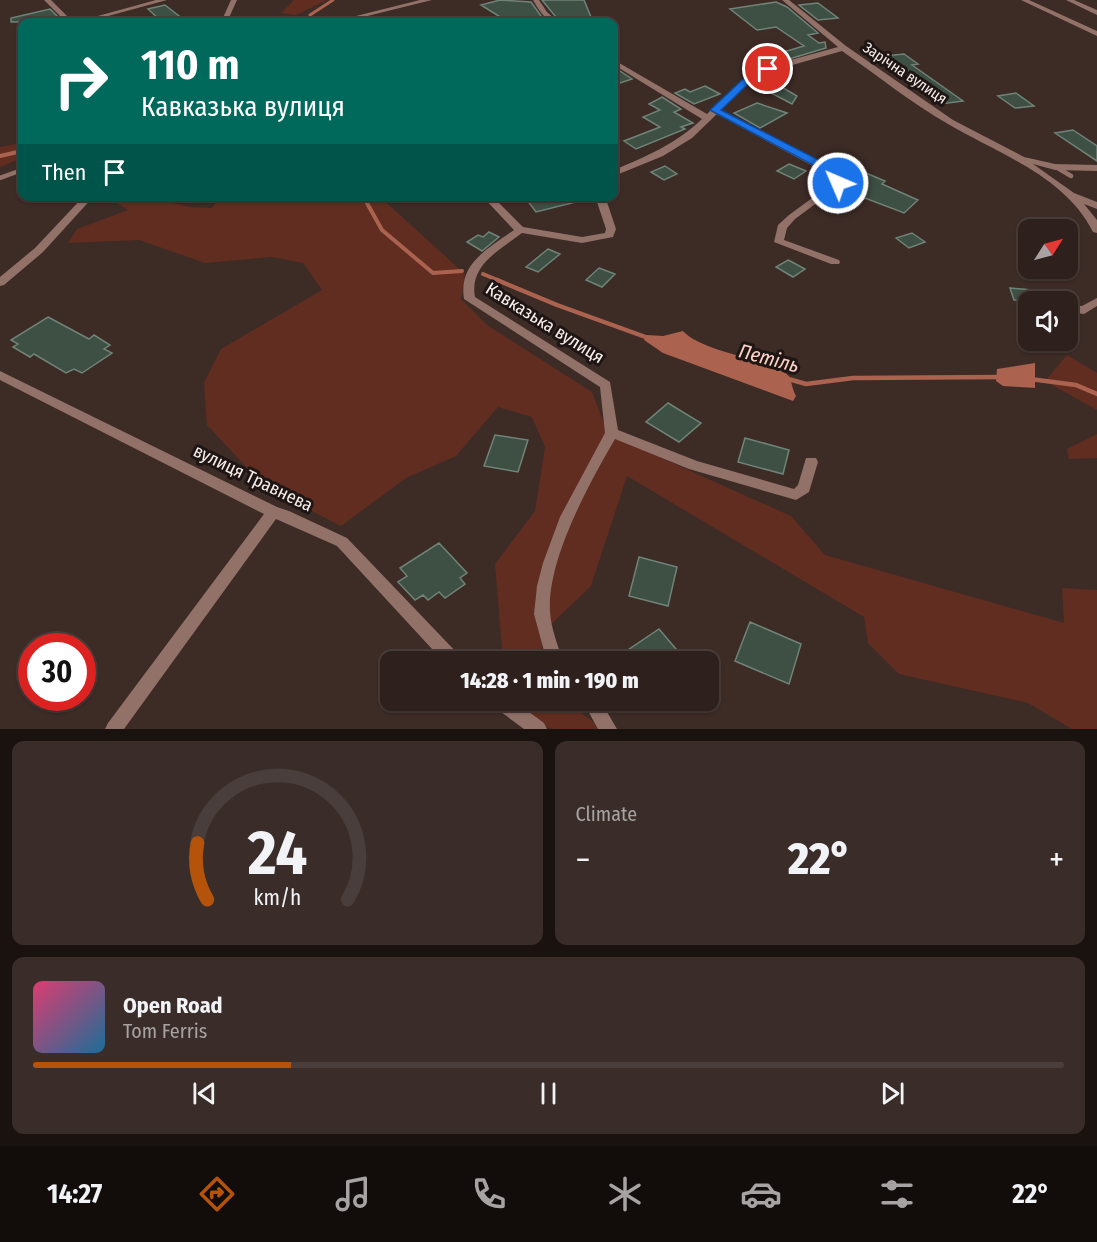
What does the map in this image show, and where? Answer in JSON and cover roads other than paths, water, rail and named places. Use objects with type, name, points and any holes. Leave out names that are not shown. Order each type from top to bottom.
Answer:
[{"type":"street","points":[[47,0],[66,18]]},
{"type":"street","points":[[95,18],[164,0]]},
{"type":"street","points":[[227,18],[234,0]]},
{"type":"street","points":[[353,18],[429,0]]},
{"type":"street","points":[[536,0],[550,18]]},
{"type":"street","name":"Зарічна вулиця","points":[[785,0],[843,48],[950,122],[1018,157],[1071,195],[1097,206]]},
{"type":"street","points":[[1024,0],[1097,34]]},
{"type":"street","points":[[1069,0],[1097,13]]},
{"type":"street","points":[[618,171],[660,154],[689,136],[745,82],[768,69],[843,48]]},
{"type":"street","points":[[618,64],[707,118]]},
{"type":"street","points":[[715,110],[840,177],[838,183],[782,227],[778,242],[835,262]]},
{"type":"street","name":"Зарічна вулиця","points":[[1018,157],[1055,167],[1097,168]]},
{"type":"street","points":[[1071,195],[1095,224],[1097,230]]},
{"type":"street","points":[[0,283],[39,250],[85,201]]},
{"type":"street","points":[[491,201],[520,230],[582,240],[609,235],[611,229],[602,201]]},
{"type":"street","name":"Кавказька вулиця","points":[[520,230],[472,268],[468,282],[470,299],[606,385],[612,433]]},
{"type":"street","points":[[1078,310],[1084,310],[1097,301]]},
{"type":"street","name":"вулиця Травнева","points":[[0,375],[273,512],[342,542],[445,651]]},
{"type":"street","points":[[552,651],[541,609],[552,558],[592,467],[612,433],[694,465],[796,495],[804,488],[811,462]]},
{"type":"street","points":[[114,729],[273,512]]},
{"type":"street","points":[[514,711],[538,729]]},
{"type":"street","points":[[597,711],[608,729]]},
{"type":"lane","points":[[1055,167],[1071,176]]},
{"type":"lane","points":[[0,178],[18,171]]},
{"type":"waterway","points":[[310,15],[333,0]]},
{"type":"waterway","name":"Петіль","points":[[0,156],[18,152]]},
{"type":"waterway","name":"Петіль","points":[[366,201],[382,230],[433,273],[462,271]]},
{"type":"waterway","name":"Петіль","points":[[483,274],[500,281]]},
{"type":"waterway","name":"Петіль","points":[[497,280],[557,305],[651,339]]},
{"type":"waterway","name":"Петіль","points":[[785,378],[806,384],[853,378],[1001,377]]},
{"type":"waterway","name":"Петіль","points":[[1030,379],[1076,385],[1097,394]]}]
